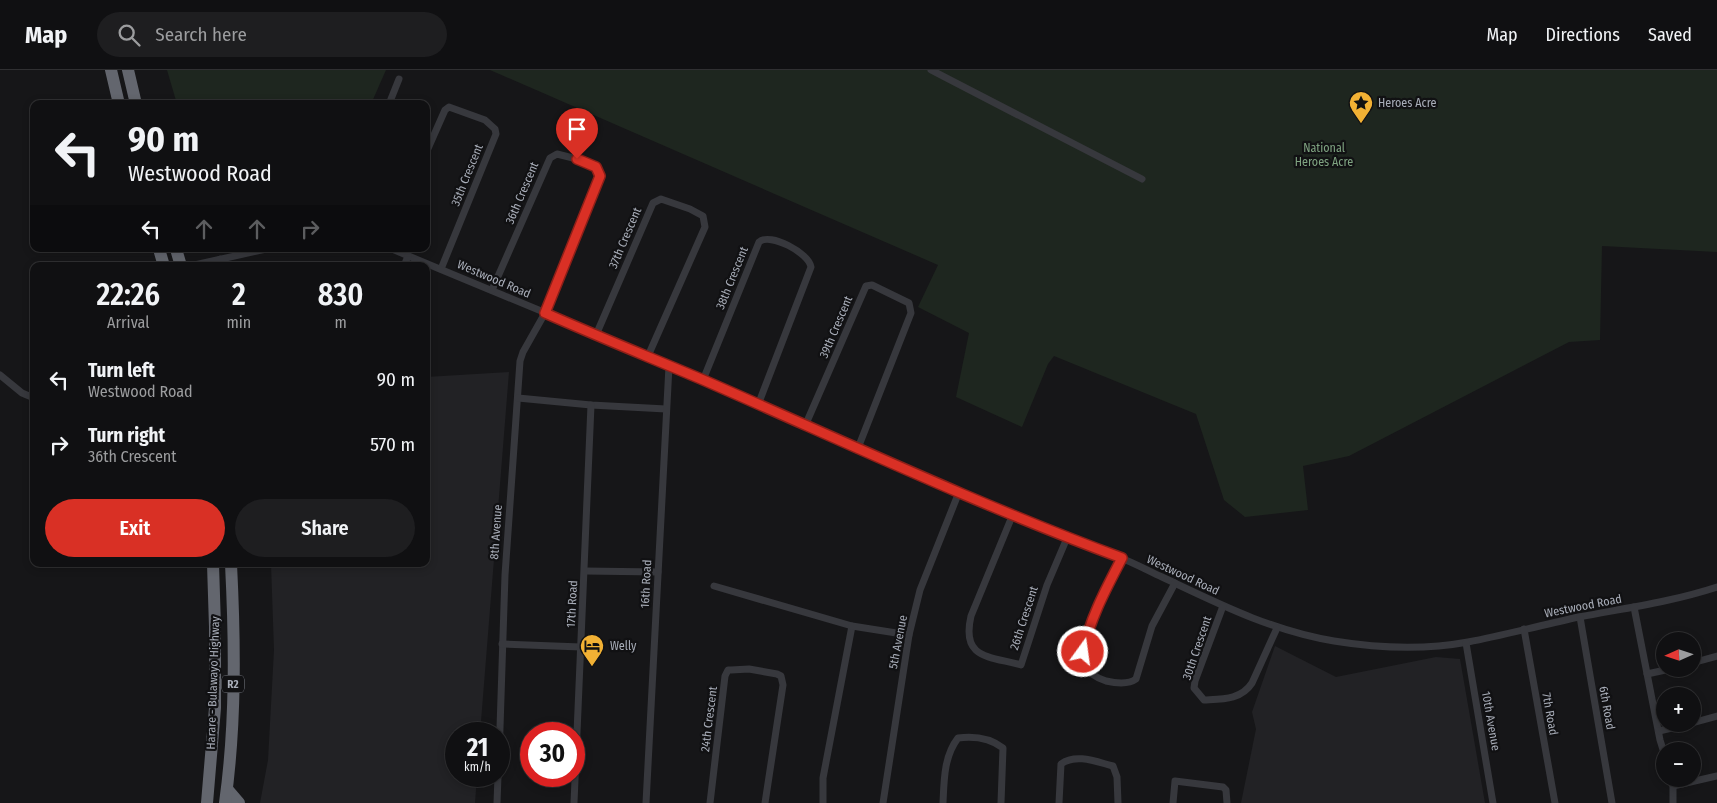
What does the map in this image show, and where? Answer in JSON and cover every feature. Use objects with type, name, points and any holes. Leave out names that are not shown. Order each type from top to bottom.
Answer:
[{"type":"highway","points":[[111,70],[118,100]]},
{"type":"highway","points":[[128,70],[135,100]]},
{"type":"highway","name":"Harare - Bulawayo Highway","points":[[207,803],[215,698],[214,567]]},
{"type":"highway","name":"Harare - Bulawayo Highway","points":[[226,803],[233,703],[231,567]]},
{"type":"highway","points":[[228,789],[240,803]]},
{"type":"street","points":[[931,70],[1142,179]]},
{"type":"street","points":[[391,100],[399,79]]},
{"type":"street","name":"35th Crescent","points":[[430,143],[447,107],[485,120],[495,129],[496,134],[441,269]]},
{"type":"street","name":"36th Crescent","points":[[492,290],[550,158],[557,154],[590,164],[596,167],[600,178],[545,313]]},
{"type":"street","name":"37th Crescent","points":[[596,335],[653,203],[661,199],[690,209],[703,216],[704,227],[648,356]]},
{"type":"street","name":"38th Crescent","points":[[703,380],[759,242],[762,239],[768,238],[784,243],[805,256],[810,261],[811,267],[758,405]]},
{"type":"street","points":[[221,262],[256,252]]},
{"type":"street","name":"Westwood Road","points":[[399,252],[423,262]]},
{"type":"street","points":[[406,262],[408,256]]},
{"type":"street","name":"Westwood Road","points":[[430,265],[648,356],[805,426],[1067,538],[1122,558],[1223,606],[1277,628],[1334,641],[1375,646],[1423,647],[1466,642],[1580,617],[1666,602],[1717,587]]},
{"type":"street","name":"39th Crescent","points":[[805,426],[866,286],[872,285],[909,303],[911,313],[858,448]]},
{"type":"street","name":"8th Avenue","points":[[500,722],[505,575],[521,356],[545,313]]},
{"type":"street","name":"16th Road","points":[[646,803],[669,366]]},
{"type":"street","points":[[0,375],[30,396]]},
{"type":"street","points":[[518,398],[591,405],[666,409]]},
{"type":"street","name":"17th Road","points":[[574,803],[591,405]]},
{"type":"street","name":"5th Avenue","points":[[883,803],[910,635],[920,590],[959,492]]},
{"type":"street","name":"26th Crescent","points":[[1013,514],[971,616],[968,629],[969,638],[972,646],[978,653],[1021,665],[1046,585],[1067,538]]},
{"type":"street","points":[[1122,558],[1087,632],[1083,652],[1084,665],[1091,674],[1107,681],[1119,683],[1132,682],[1136,679],[1152,626],[1176,583]]},
{"type":"street","points":[[585,571],[658,572]]},
{"type":"street","points":[[714,586],[852,626],[910,635]]},
{"type":"street","name":"30th Crescent","points":[[1223,606],[1195,681],[1194,688],[1204,700],[1232,698],[1247,691],[1252,684],[1277,628]]},
{"type":"street","points":[[1634,608],[1656,713]]},
{"type":"street","name":"6th Road","points":[[1580,617],[1612,803]]},
{"type":"street","points":[[823,803],[823,778],[852,626]]},
{"type":"street","name":"7th Road","points":[[1524,629],[1555,803]]},
{"type":"street","name":"10th Avenue","points":[[1466,642],[1493,803]]},
{"type":"street","points":[[502,644],[581,647]]},
{"type":"street","points":[[1701,660],[1717,656]]},
{"type":"street","name":"24th Crescent","points":[[710,803],[725,676],[728,670],[749,669],[777,674],[781,676],[783,685],[765,803]]},
{"type":"street","points":[[1647,674],[1656,672]]},
{"type":"street","points":[[1701,720],[1717,716]]},
{"type":"street","points":[[943,803],[944,776],[950,750],[958,738],[968,737],[988,740],[1003,748],[1001,803]]},
{"type":"street","points":[[1059,803],[1061,764],[1076,758],[1113,766],[1117,777],[1118,803]]},
{"type":"street","points":[[1701,778],[1717,776]]},
{"type":"street","points":[[1173,803],[1175,781],[1223,787],[1226,790],[1227,803]]},
{"type":"street","points":[[497,803],[498,787]]},
{"type":"street","points":[[1672,787],[1673,803]]},
{"type":"shaded area","points":[[509,372],[481,722],[445,722],[445,787],[476,787],[475,803],[260,803],[268,760],[274,650],[271,567],[430,567],[430,377]]},
{"type":"shaded area","points":[[1275,646],[1336,677],[1436,657],[1460,659],[1485,803],[1241,803],[1256,729],[1252,712]]},
{"type":"green space","points":[[167,70],[386,70],[373,100],[176,100]]},
{"type":"green space","name":"National Heroes Acre","points":[[490,70],[1717,70],[1717,252],[1602,246],[1600,340],[1569,342],[1349,456],[1303,466],[1308,510],[1245,517],[1224,500],[1196,414],[1054,356],[1048,364],[1022,427],[956,397],[969,333],[918,307],[938,265]]},
{"type":"place","name":"Heroes Acre","points":[[1361,124]]},
{"type":"place","name":"Welly","points":[[592,667]]},
{"type":"route","points":[[577,159],[596,167],[600,178],[545,313],[1067,538],[1122,558],[1095,612],[1087,632],[1083,652]]}]
